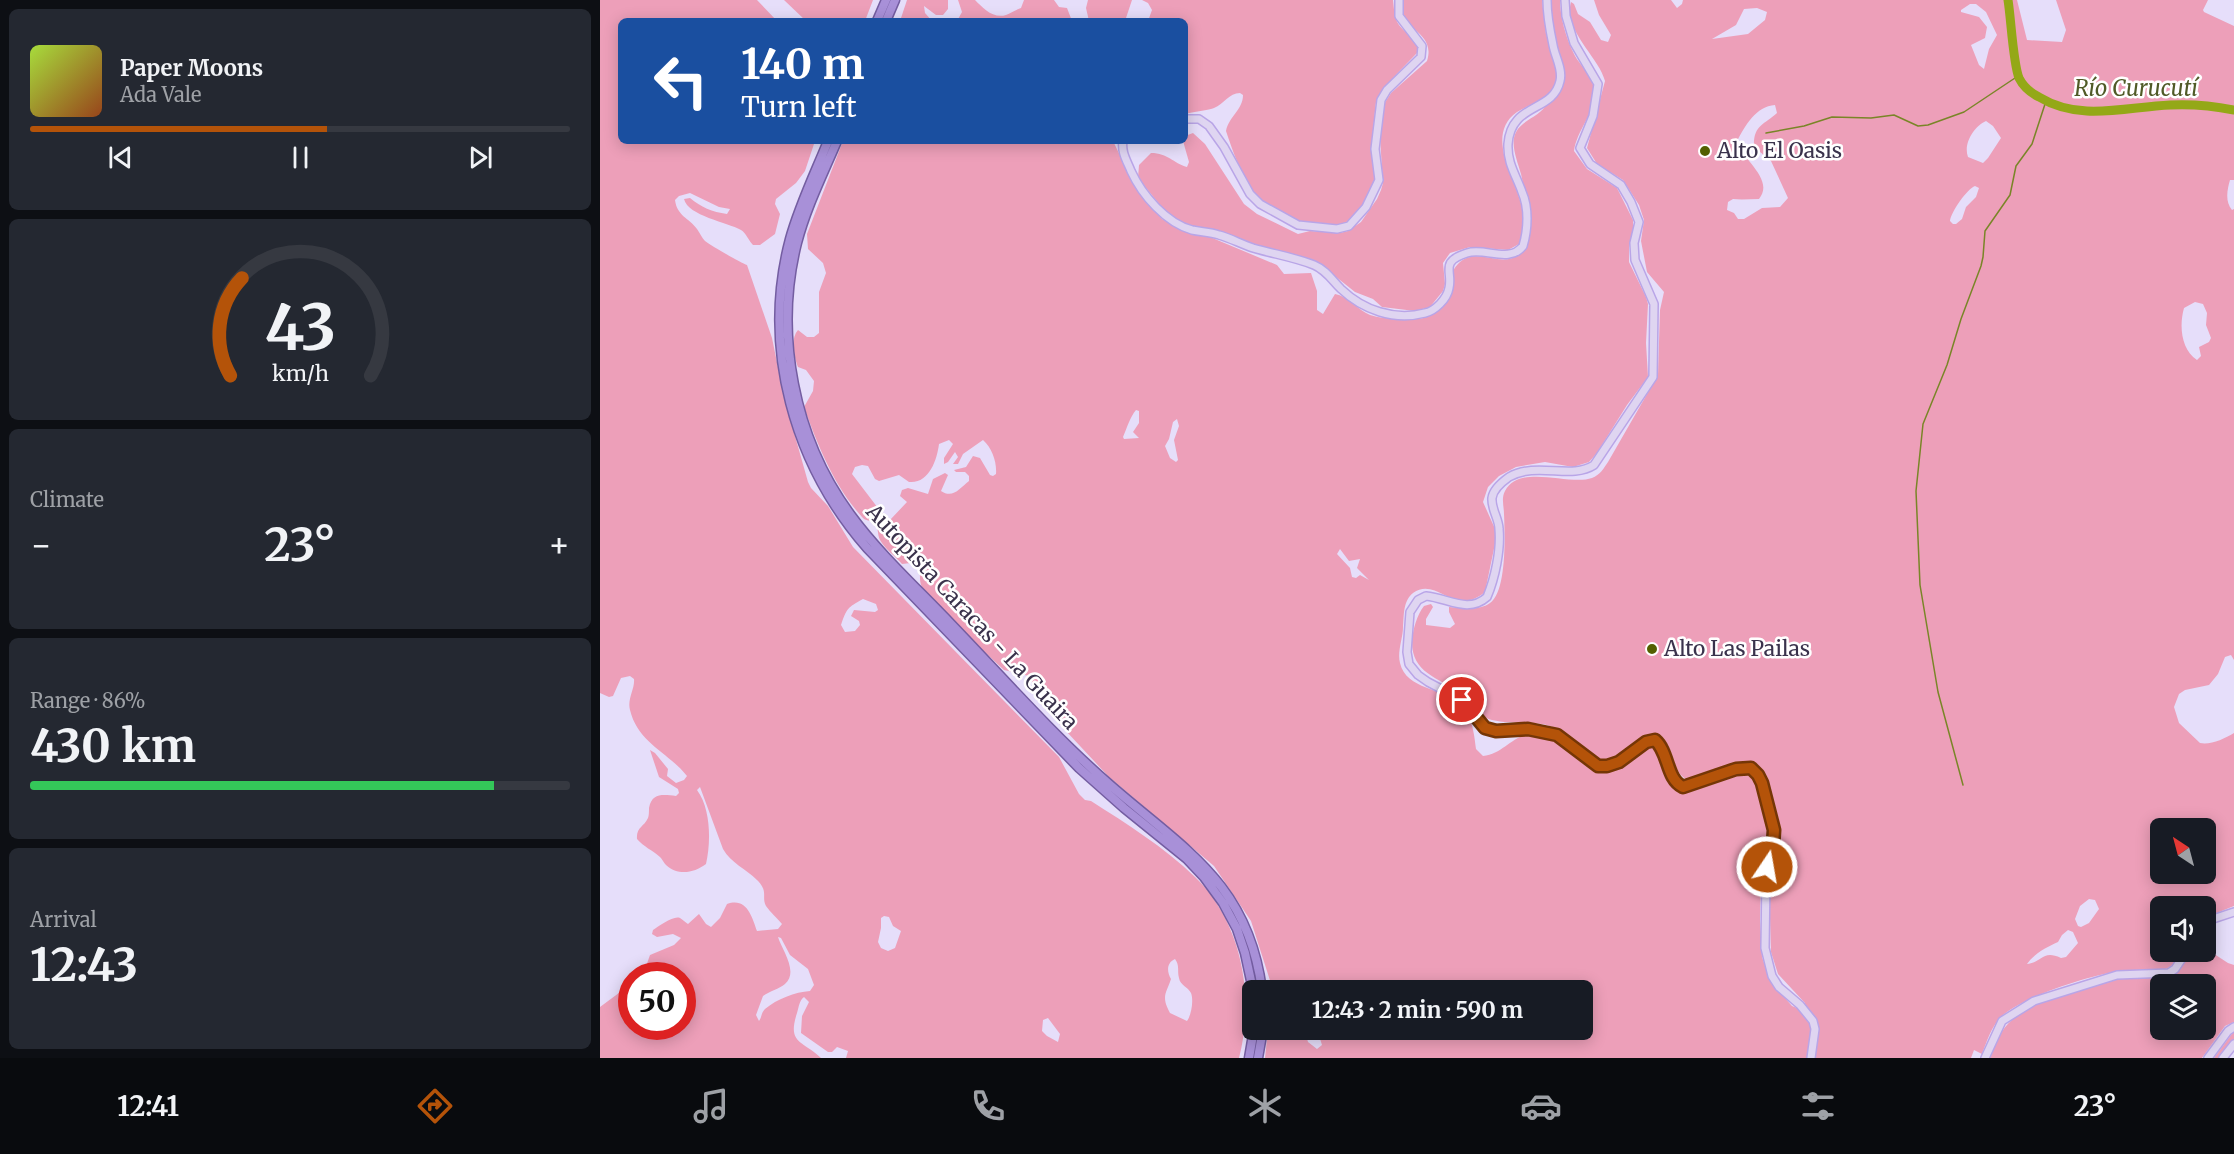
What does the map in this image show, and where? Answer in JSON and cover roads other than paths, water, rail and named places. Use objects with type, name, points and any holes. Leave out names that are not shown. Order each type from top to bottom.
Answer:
[{"type":"highway","points":[[879,18],[886,0]]},
{"type":"highway","points":[[887,18],[895,0]]},
{"type":"highway","name":"Autopista Caracas - La Guaira","points":[[827,144],[790,237],[782,273],[779,308],[783,370],[790,404],[806,451],[821,483],[844,520],[867,548],[1041,730],[1101,788],[1187,859],[1204,877],[1223,903],[1236,928],[1251,980]]},
{"type":"highway","name":"Autopista Caracas - La Guaira","points":[[836,144],[798,239],[787,308],[790,355],[796,392],[808,433],[824,470],[842,503],[873,542],[1051,728],[1106,782],[1192,853],[1210,871],[1230,899],[1244,925],[1260,980]]},
{"type":"highway","points":[[1249,1058],[1252,1040]]},
{"type":"highway","points":[[1258,1058],[1261,1040]]},
{"type":"main road","points":[[1188,119],[1199,119],[1209,126],[1224,147],[1250,194],[1260,204],[1298,225],[1337,229],[1349,226],[1366,207],[1379,180],[1375,149],[1381,100],[1387,90],[1418,60],[1422,52],[1422,46],[1399,16],[1399,0]]},
{"type":"main road","points":[[1123,144],[1123,152],[1138,184],[1163,213],[1179,224],[1319,267],[1347,294],[1376,312],[1424,314],[1433,310],[1446,296],[1450,286],[1449,265],[1458,257],[1473,252],[1510,254],[1523,246],[1526,208],[1522,192],[1510,167],[1508,146],[1515,120],[1550,97],[1560,81],[1547,0]]},
{"type":"main road","points":[[1564,0],[1574,42],[1598,84],[1593,116],[1581,142],[1582,153],[1594,169],[1621,185],[1639,222],[1635,260],[1654,304],[1653,377],[1594,465],[1578,472],[1550,469],[1530,471],[1508,478],[1497,488],[1492,501],[1499,524],[1499,539],[1487,597],[1481,602],[1470,605],[1455,605],[1426,596],[1418,600],[1410,612],[1408,659],[1411,668],[1418,675],[1462,700],[1485,728],[1496,731],[1528,729],[1557,735],[1598,766],[1619,762],[1651,740],[1658,742],[1674,780],[1683,787],[1736,769],[1748,767],[1754,771],[1762,783],[1774,834],[1766,878],[1765,948],[1772,976],[1779,987],[1813,1020],[1815,1029],[1811,1058]]},
{"type":"main road","points":[[2216,918],[2234,912]]},
{"type":"main road","points":[[1985,1058],[2002,1021],[2028,1004],[2107,977],[2123,974],[2169,973],[2180,962]]},
{"type":"main road","points":[[2208,1058],[2224,1035],[2234,1027]]},
{"type":"main road","points":[[2223,1058],[2234,1044]]},
{"type":"waterway","name":"Río Curucutí","points":[[2008,0],[2019,78],[2030,91],[2055,105],[2087,111],[2178,105],[2234,110]]},
{"type":"waterway","points":[[1766,133],[1804,126],[1832,117],[1871,118],[1894,115],[1918,126],[1928,125],[1964,112],[2018,76]]},
{"type":"waterway","points":[[1963,785],[1938,692],[1920,585],[1916,491],[1923,424],[1947,365],[1981,266],[1985,231],[2010,195],[2016,166],[2032,144],[2046,101]]},
{"type":"place","name":"Alto El Oasis","points":[[1705,151]]},
{"type":"place","name":"Alto Las Pailas","points":[[1652,649]]}]
